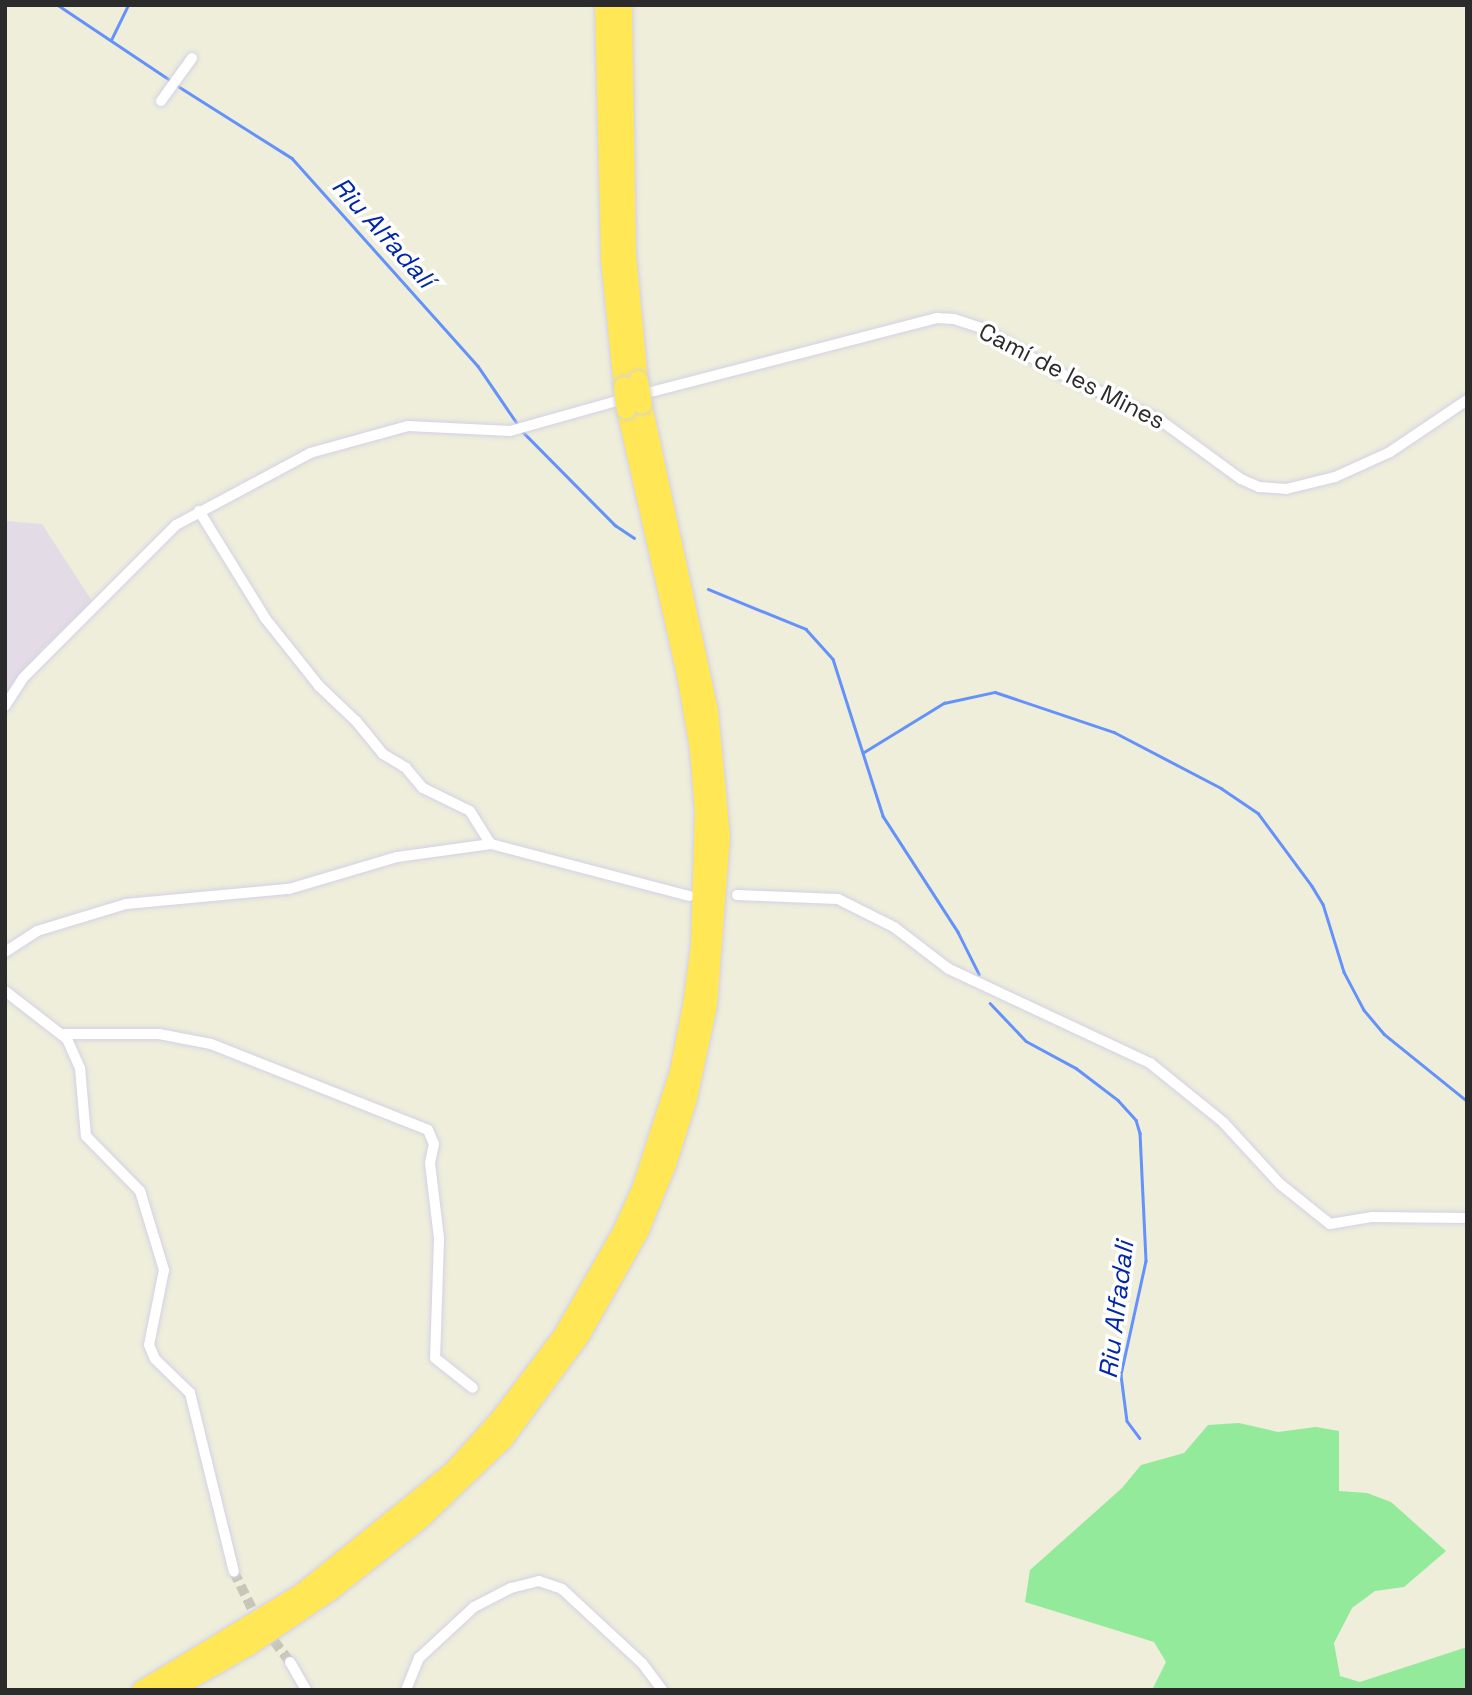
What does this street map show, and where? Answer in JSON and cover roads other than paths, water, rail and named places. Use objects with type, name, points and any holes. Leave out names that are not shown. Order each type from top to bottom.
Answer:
[{"type":"highway","points":[[141,1690],[302,1592],[453,1470],[499,1419],[563,1334],[622,1231],[642,1186],[679,1071],[701,946],[704,812],[688,687],[632,396],[610,258],[604,5]]},
{"type":"highway","points":[[170,1690],[249,1645],[332,1588],[420,1519],[496,1446],[579,1336],[638,1231],[666,1164],[687,1098],[707,1005],[720,836],[706,697],[632,396],[626,254],[622,5]]},
{"type":"street","points":[[163,98],[191,58]]},
{"type":"street","name":"Camí de les Mines","points":[[5,706],[23,678],[176,525],[310,453],[397,428],[510,431],[632,396],[925,321],[954,319],[985,330],[1049,368],[1160,420],[1241,479],[1259,487],[1286,489],[1335,477],[1390,452],[1467,400]]},
{"type":"street","points":[[199,511],[265,618],[319,687],[356,720],[383,754],[406,768],[423,788],[470,811],[491,844]]},
{"type":"street","points":[[5,952],[37,931],[122,906],[289,889],[397,857],[491,844],[689,897]]},
{"type":"street","points":[[737,895],[838,899],[894,928],[949,969],[1150,1063],[1223,1122],[1280,1184],[1329,1224],[1372,1217],[1467,1218]]},
{"type":"street","points":[[5,991],[65,1037],[80,1068],[86,1136],[137,1185],[161,1252],[164,1278],[149,1345],[155,1359],[190,1393],[234,1572]]},
{"type":"street","points":[[65,1037],[159,1034],[221,1046],[428,1130],[434,1144],[430,1170],[439,1239],[435,1358],[473,1388]]},
{"type":"street","points":[[406,1690],[414,1664],[467,1613],[496,1594],[538,1581],[562,1589],[642,1663],[662,1690]]},
{"type":"street","points":[[290,1662],[306,1690]]},
{"type":"waterway","name":"Riu Alfadalí","points":[[58,5],[173,82]]},
{"type":"waterway","points":[[111,40],[128,5]]},
{"type":"waterway","name":"Riu Alfadalí","points":[[178,86],[292,158],[478,366],[519,426]]},
{"type":"waterway","name":"Riu Alfadalí","points":[[523,432],[615,525],[634,538]]},
{"type":"waterway","points":[[708,589],[806,629],[833,659],[883,816],[958,932],[979,974]]},
{"type":"waterway","points":[[864,752],[944,703],[995,692],[1114,732],[1221,788],[1258,813],[1312,886],[1323,904],[1344,972],[1364,1010],[1384,1034],[1467,1101]]},
{"type":"waterway","name":"Riu Alfadali","points":[[990,1003],[1026,1041],[1076,1068],[1118,1100],[1136,1120],[1140,1133],[1146,1261],[1121,1375],[1127,1421],[1140,1438]]},
{"type":"tunnel","points":[[234,1572],[256,1617],[290,1662]]}]
